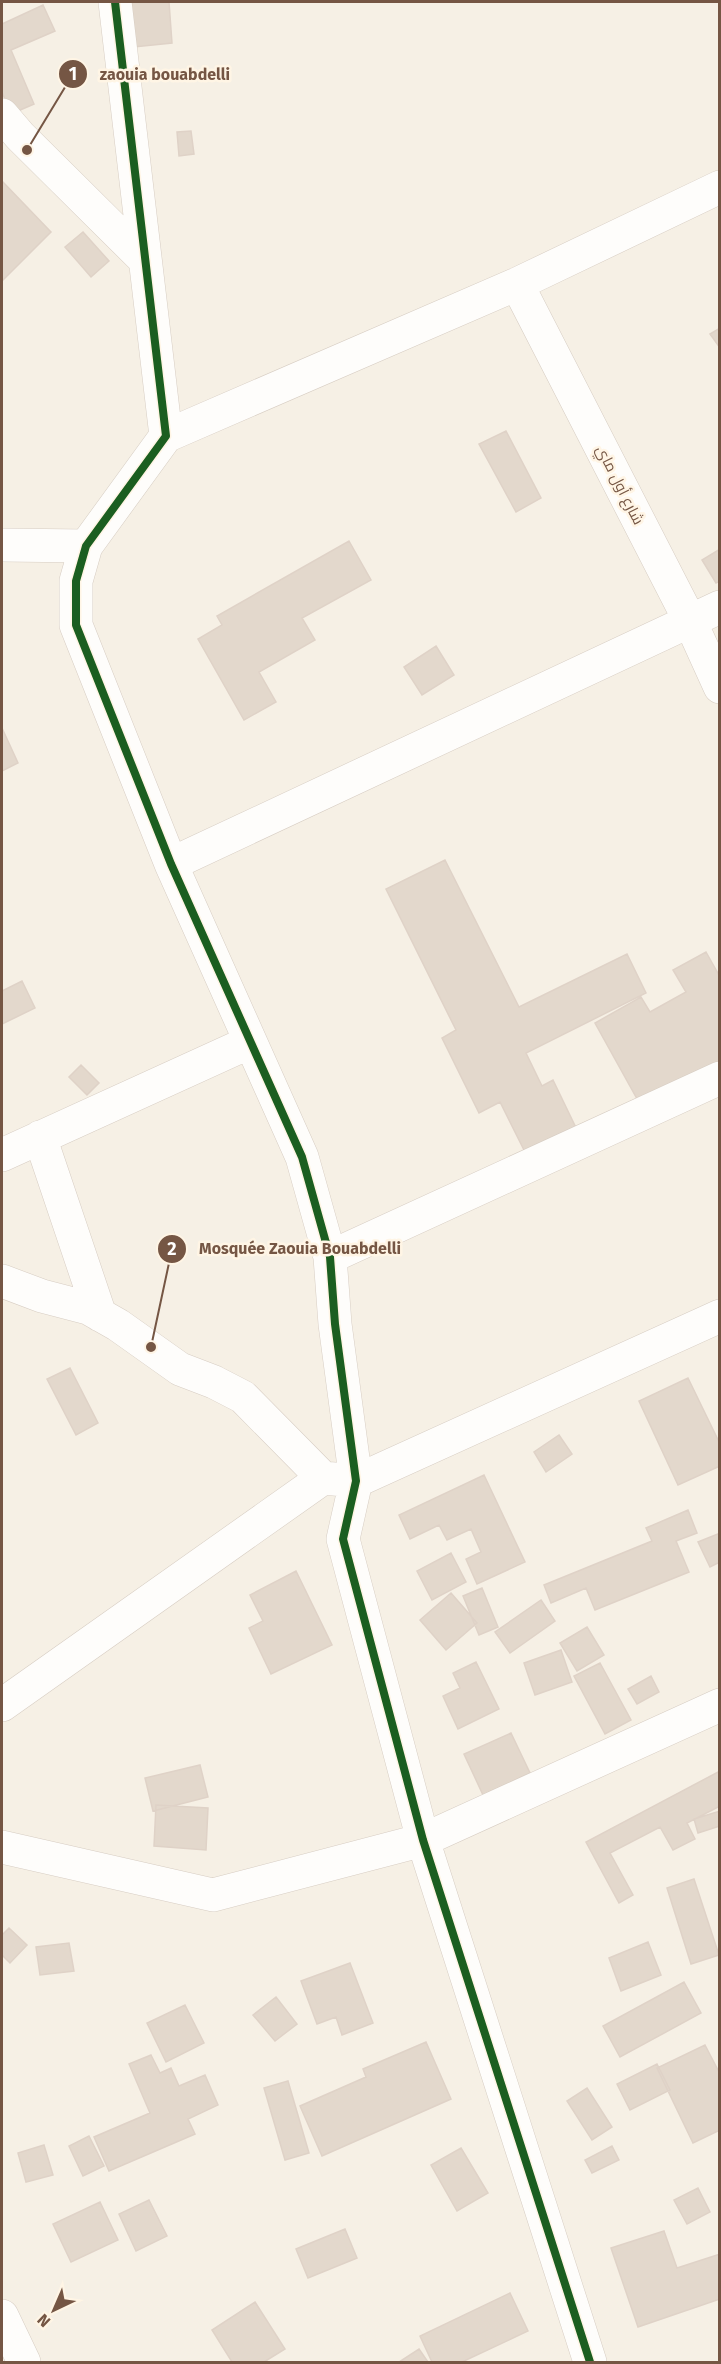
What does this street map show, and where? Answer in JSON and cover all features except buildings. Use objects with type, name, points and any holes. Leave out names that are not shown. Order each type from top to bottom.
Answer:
[{"type":"street","points":[[115,2],[166,436]]},
{"type":"street","points":[[2,115],[20,136],[146,260]]},
{"type":"street","points":[[590,2362],[423,1840],[343,1539],[356,1481],[335,1324],[330,1257],[302,1158],[171,864],[76,625],[76,581],[86,546],[166,436],[517,284],[720,187]]},
{"type":"street","name":"شارع أول ماي","points":[[517,284],[690,621],[720,687]]},
{"type":"street","points":[[2,545],[86,546]]},
{"type":"street","points":[[171,864],[720,607]]},
{"type":"street","points":[[2,1155],[250,1042]]},
{"type":"street","points":[[330,1257],[720,1078]]},
{"type":"street","points":[[40,1137],[100,1315]]},
{"type":"street","points":[[2,1281],[42,1296],[88,1308],[180,1369],[214,1382],[243,1397],[323,1478],[356,1481],[720,1316]]},
{"type":"street","points":[[2,1705],[323,1478]]},
{"type":"street","points":[[2,1847],[213,1895],[423,1840],[720,1704]]},
{"type":"street","points":[[2,2316],[24,2362]]},
{"type":"cycle path","points":[[115,2],[166,436],[86,546],[76,581],[76,625],[171,864],[302,1157],[330,1257],[335,1324],[356,1481],[343,1539],[423,1840],[590,2362]]},
{"type":"place","name":"zaouia bouabdelli","points":[[27,150]]},
{"type":"place","name":"Mosquée Zaouia Bouabdelli","points":[[151,1347]]}]
